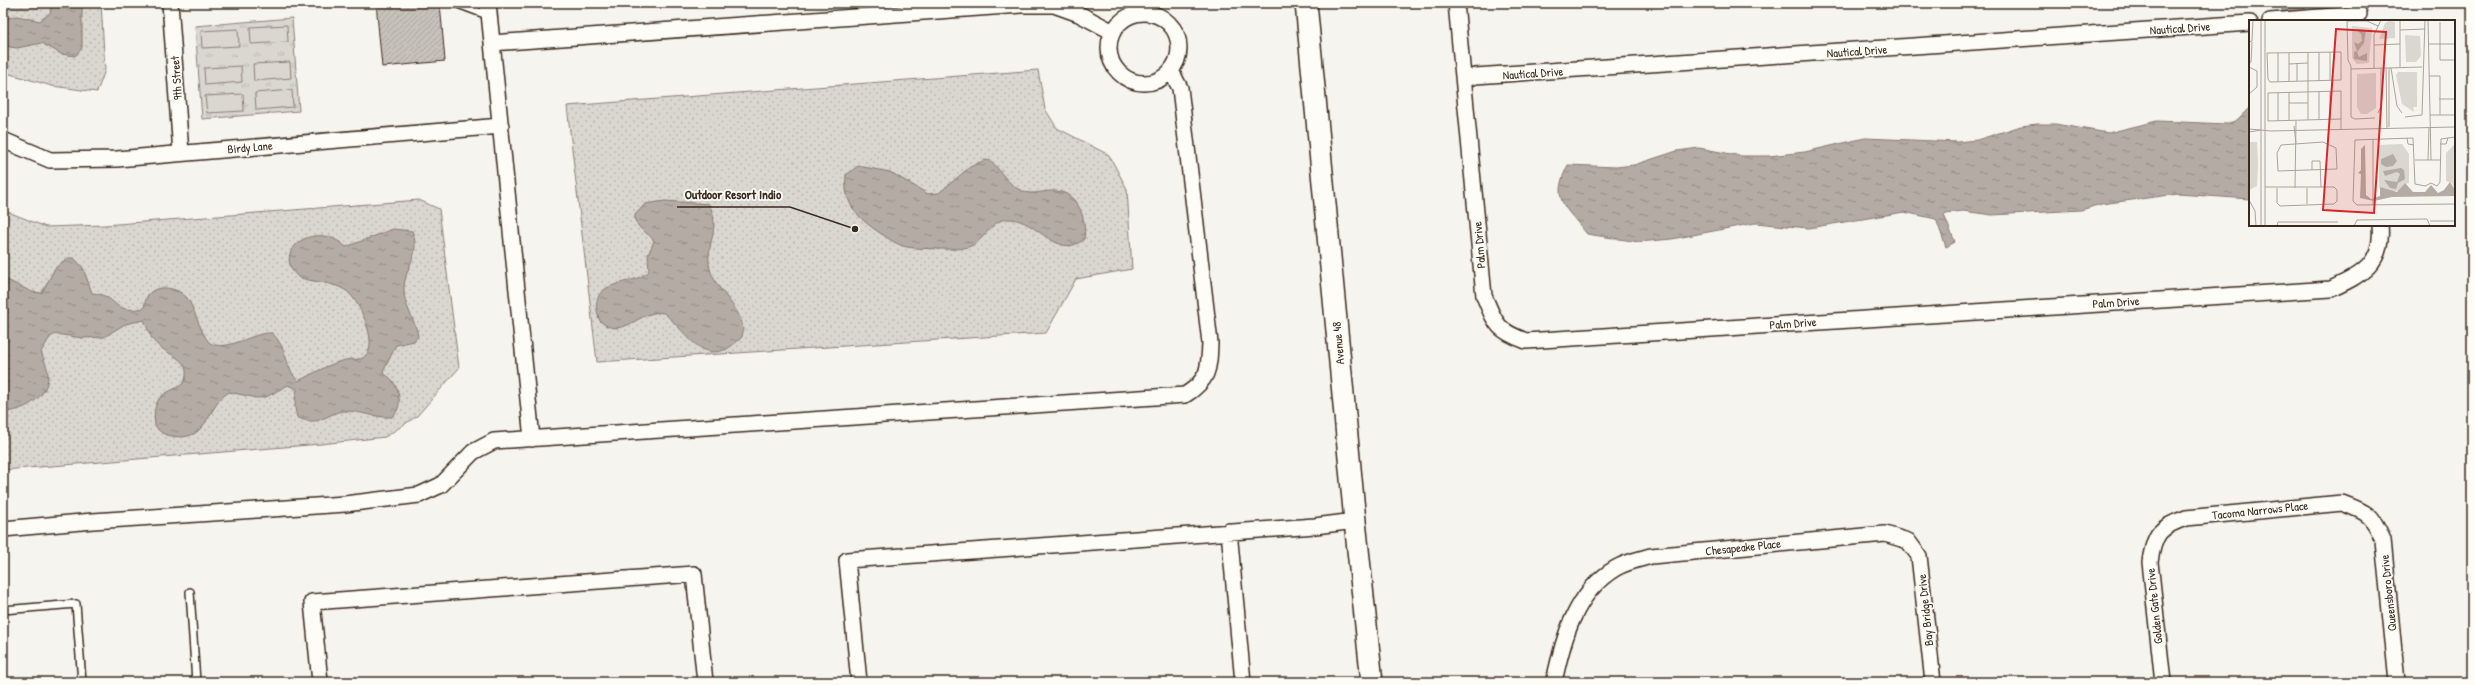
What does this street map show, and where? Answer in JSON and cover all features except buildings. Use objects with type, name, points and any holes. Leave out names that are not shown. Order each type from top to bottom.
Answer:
[{"type":"main road","name":"Avenue 48","points":[[1306,3],[1355,521],[1372,682]]},
{"type":"street","name":"9th Street","points":[[170,3],[181,153]]},
{"type":"street","name":"Palm Drive","points":[[1456,3],[1484,296],[1496,325],[1510,335],[1526,341],[2331,289],[2366,271],[2379,247],[2380,226]]},
{"type":"street","points":[[492,43],[1021,5],[1054,5],[1079,14],[1113,32]]},
{"type":"street","points":[[489,10],[532,439]]},
{"type":"street","points":[[2286,20],[2359,13]]},
{"type":"street","points":[[1153,14],[1163,18],[1172,26],[1178,37],[1179,49],[1177,60],[1171,71],[1152,83],[1141,83],[1130,80],[1114,65],[1110,55],[1110,43],[1113,32],[1120,23],[1135,15],[1153,14]]},
{"type":"street","name":"Nautical Drive","points":[[1464,80],[1475,76],[2249,23]]},
{"type":"street","points":[[3,530],[93,521],[345,504],[419,495],[441,485],[472,452],[494,441],[1185,395],[1198,387],[1209,371],[1210,343],[1180,88],[1171,71]]},
{"type":"street","name":"Birdy Lane","points":[[3,140],[50,160],[117,159],[501,126]]},
{"type":"street","name":"Tacoma Narrows Place","points":[[2158,532],[2170,523],[2186,518],[2321,504],[2342,503],[2364,511]]},
{"type":"street","name":"Queensboro Drive","points":[[2364,511],[2376,522],[2383,540],[2397,682]]},
{"type":"street","points":[[859,682],[847,560],[1229,531],[1315,526],[1355,521]]},
{"type":"street","points":[[1229,531],[1243,682],[1239,682]]},
{"type":"street","name":"Golden Gate Drive","points":[[2158,532],[2152,544],[2150,562],[2163,682]]},
{"type":"street","name":"Chesapeake Place","points":[[1554,682],[1569,624],[1588,591],[1616,568],[1651,556],[1858,535],[1885,534],[1908,541]]},
{"type":"street","name":"Bay Bridge Drive","points":[[1908,541],[1919,556],[1933,682]]},
{"type":"street","points":[[320,682],[312,602],[694,574],[705,682]]},
{"type":"lane","points":[[455,3],[489,10]]},
{"type":"lane","points":[[190,592],[196,682]]},
{"type":"lane","points":[[3,610],[76,604],[82,682]]},
{"type":"green space","points":[[3,3],[101,3],[105,70],[97,92],[52,86],[3,72]]},
{"type":"green space","points":[[292,18],[299,111],[202,119],[195,26]]},
{"type":"green space","points":[[287,25],[288,42],[251,44],[250,27]]},
{"type":"green space","points":[[238,29],[239,46],[202,48],[201,31]]},
{"type":"green space","points":[[290,62],[291,78],[254,81],[253,64]]},
{"type":"green space","points":[[241,66],[242,82],[205,85],[204,68]]},
{"type":"green space","points":[[1038,70],[1045,109],[1057,128],[1109,155],[1127,189],[1132,269],[1076,279],[1046,333],[597,362],[567,106]]},
{"type":"green space","points":[[292,90],[293,107],[256,110],[255,93]]},
{"type":"green space","points":[[243,94],[244,111],[207,113],[205,96]]},
{"type":"green space","points":[[419,200],[439,209],[459,368],[417,416],[385,437],[321,444],[3,470],[3,210],[46,227],[105,225]]},
{"type":"water","points":[[50,3],[82,3],[82,48],[75,56],[61,54],[42,43],[17,48],[3,46],[3,19],[17,16],[40,21],[51,12]]},
{"type":"water","points":[[2282,3],[2305,3],[2305,20],[2282,20]]},
{"type":"water","points":[[2249,108],[2249,199],[2178,194],[2101,204],[2081,210],[1992,215],[1963,211],[1946,213],[1944,215],[1955,242],[1946,247],[1936,219],[1904,212],[1809,228],[1755,223],[1672,239],[1639,242],[1587,234],[1562,202],[1560,195],[1560,187],[1568,165],[1616,167],[1634,165],[1677,151],[1699,148],[1742,156],[1769,156],[1805,152],[1865,138],[1958,142],[1977,140],[2021,126],[2037,124],[2055,124],[2108,133],[2157,121],[2227,124],[2237,120]]},
{"type":"water","points":[[985,160],[991,161],[1009,182],[1022,191],[1034,193],[1056,191],[1064,193],[1070,197],[1076,202],[1083,216],[1085,232],[1084,239],[1074,245],[1056,243],[1028,225],[1009,219],[1002,220],[997,223],[979,241],[968,247],[949,249],[907,247],[890,240],[865,222],[854,209],[847,194],[846,175],[858,166],[890,172],[928,194],[939,193],[970,167]]},
{"type":"water","points":[[665,201],[709,204],[714,220],[714,227],[709,264],[716,283],[735,309],[743,327],[742,337],[729,347],[718,352],[708,351],[698,346],[664,313],[647,315],[632,323],[616,328],[608,326],[600,321],[597,307],[598,297],[604,290],[633,280],[649,271],[648,255],[654,241],[639,227],[635,220],[635,215],[645,204]]},
{"type":"water","points":[[393,229],[412,231],[415,239],[414,253],[405,281],[404,295],[418,336],[414,341],[396,345],[383,372],[393,381],[399,395],[398,409],[392,417],[345,411],[318,420],[305,420],[297,417],[295,403],[297,389],[288,385],[266,397],[257,398],[229,392],[221,398],[206,422],[193,434],[184,437],[164,434],[158,430],[155,425],[157,402],[162,396],[184,382],[186,369],[179,360],[157,345],[150,335],[144,320],[125,324],[104,337],[83,338],[56,334],[50,337],[41,352],[48,373],[47,384],[44,391],[33,402],[26,406],[3,412],[3,278],[32,292],[42,293],[55,268],[68,258],[74,258],[83,268],[92,293],[107,297],[125,309],[144,308],[148,295],[160,288],[175,290],[187,298],[205,337],[212,344],[227,345],[264,333],[272,333],[281,345],[291,371],[298,381],[334,364],[349,359],[364,357],[369,349],[370,341],[365,321],[356,301],[350,294],[340,287],[298,277],[291,267],[289,257],[293,248],[300,241],[310,237],[321,236],[334,239],[346,247]]},
{"type":"place","name":"Outdoor Resort Indio","points":[[855,229]]}]
